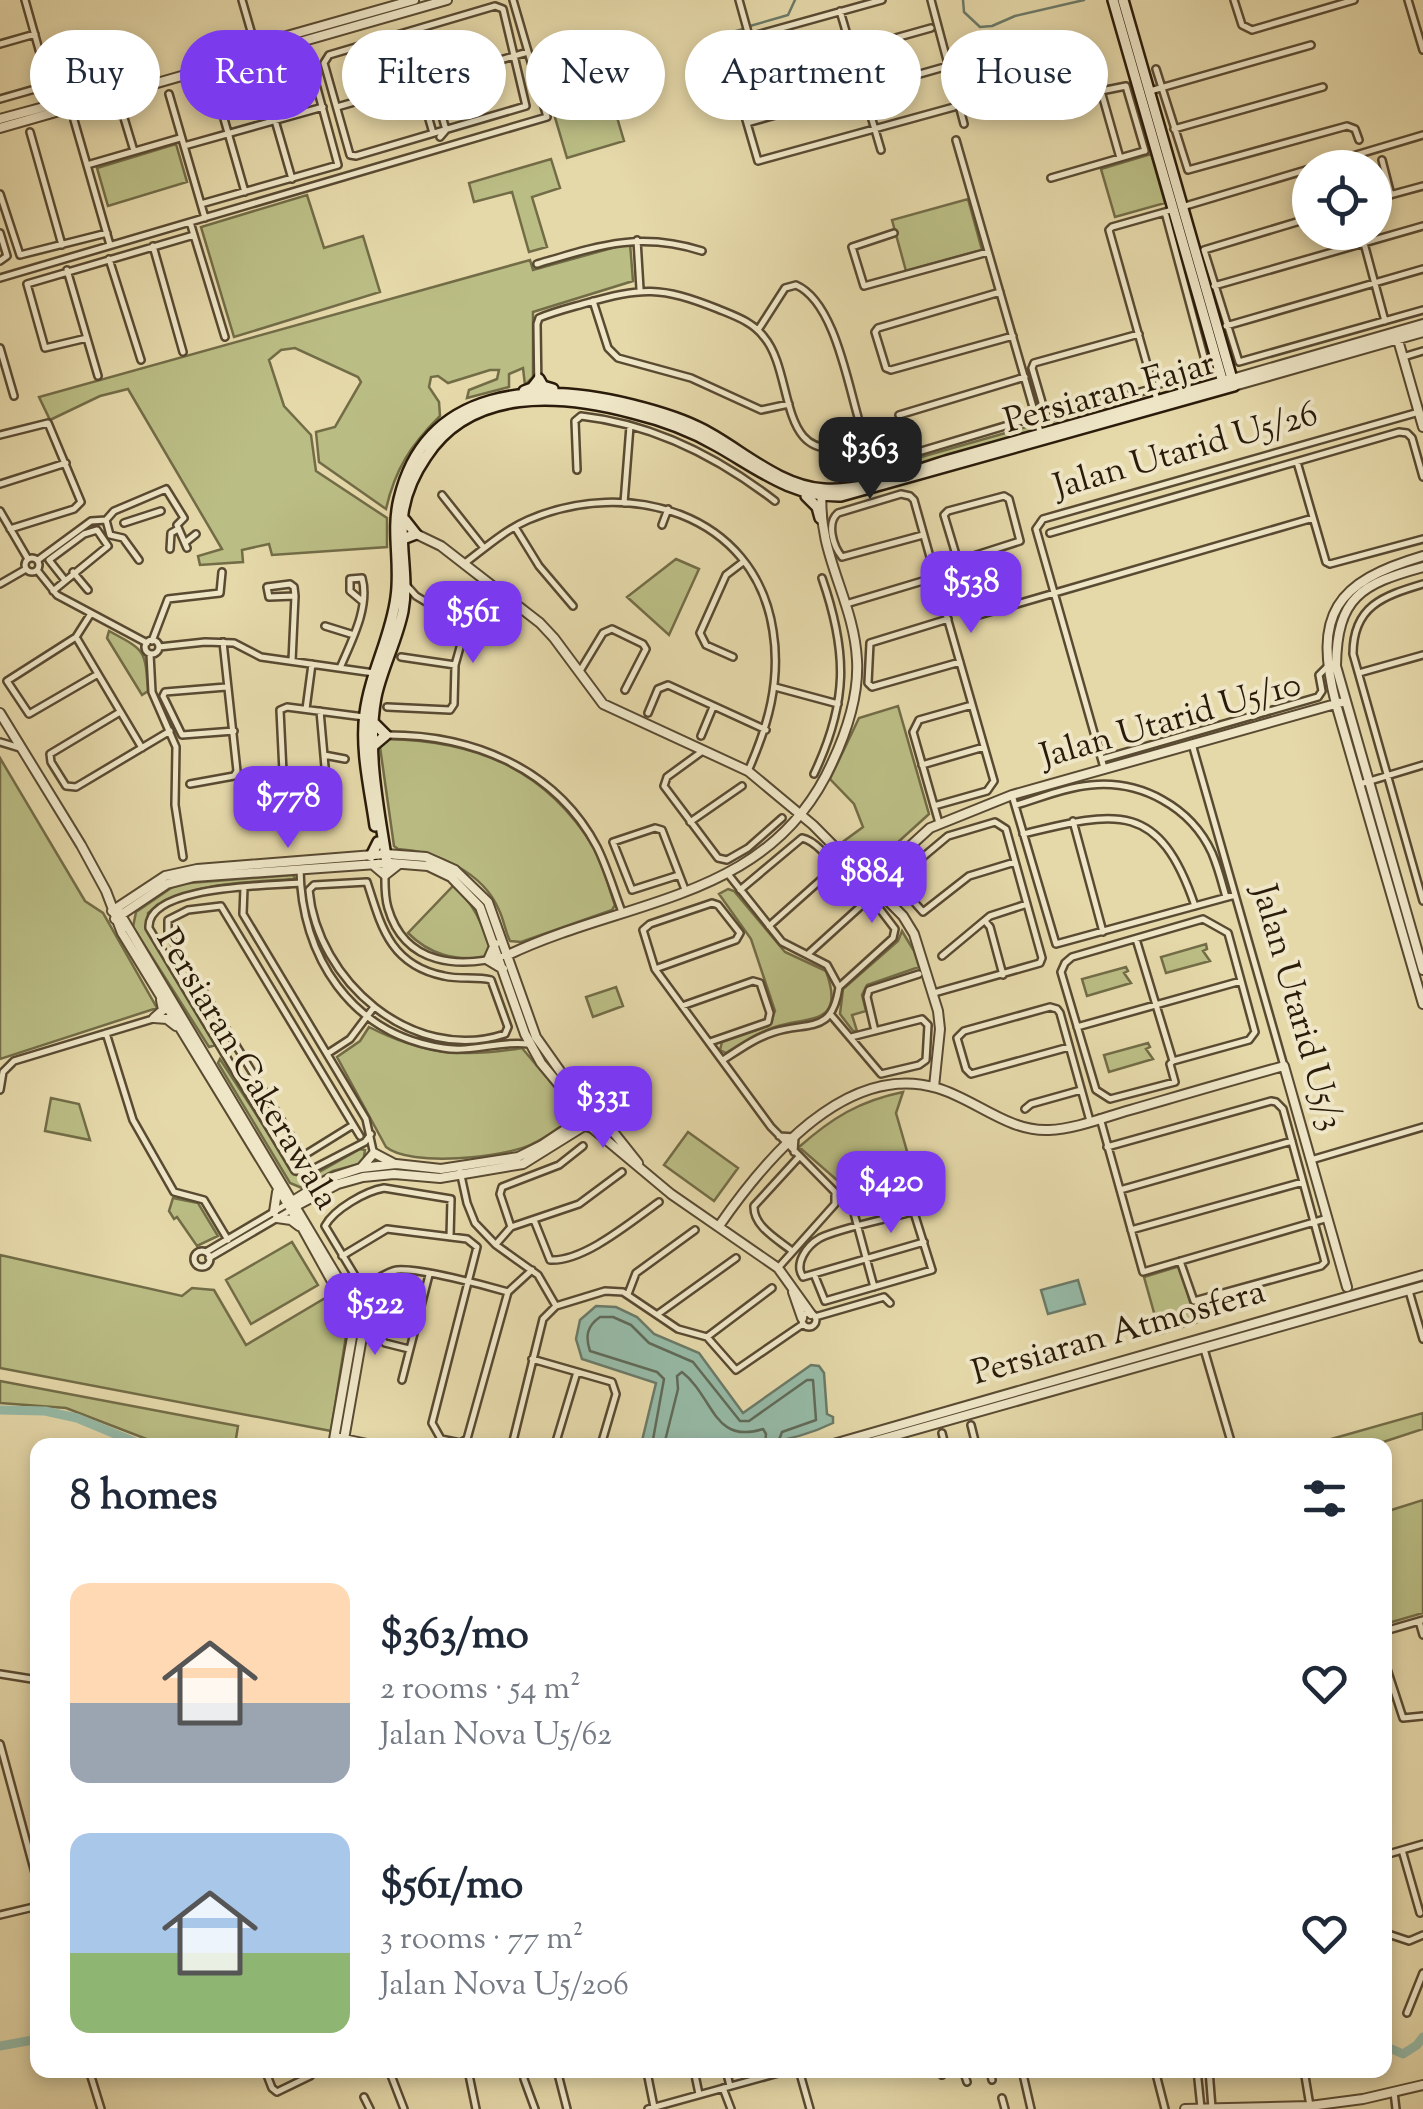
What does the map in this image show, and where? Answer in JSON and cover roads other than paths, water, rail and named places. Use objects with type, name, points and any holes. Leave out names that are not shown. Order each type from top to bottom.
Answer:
[{"type":"main road","points":[[1114,0],[1160,147]]},
{"type":"main road","points":[[1123,0],[1149,91],[1174,209],[1228,384]]},
{"type":"main road","points":[[386,735],[368,718],[374,673],[397,594],[406,478],[421,448],[434,433],[472,407],[532,388],[539,379],[547,389],[621,402],[683,420],[779,476],[821,493],[914,474]]},
{"type":"main road","name":"Persiaran Fajar","points":[[1042,438],[1157,400],[1228,384]]},
{"type":"main road","name":"Persiaran Fajar","points":[[381,842],[368,718],[404,607],[406,578],[400,533],[403,514],[423,460],[447,431],[488,408],[538,396],[606,407],[656,420],[713,443],[793,490],[840,496],[1228,384]]},
{"type":"main road","points":[[513,394],[570,394]]},
{"type":"main road","points":[[793,490],[813,500],[820,518]]},
{"type":"main road","points":[[820,518],[824,506],[840,496]]},
{"type":"main road","points":[[403,514],[408,528],[416,534]]},
{"type":"main road","points":[[400,533],[416,534]]},
{"type":"main road","points":[[368,735],[385,861]]},
{"type":"main road","points":[[372,749],[386,735]]},
{"type":"street","points":[[25,0],[33,30]]},
{"type":"street","points":[[242,0],[251,30]]},
{"type":"street","points":[[317,30],[414,0]]},
{"type":"street","points":[[322,36],[448,0]]},
{"type":"street","points":[[513,0],[526,45]]},
{"type":"street","points":[[740,0],[748,30]]},
{"type":"street","points":[[772,30],[882,0]]},
{"type":"street","points":[[931,0],[941,39]]},
{"type":"street","points":[[1235,3],[1242,24],[1252,30],[1354,0]]},
{"type":"street","points":[[1408,0],[1423,50]]},
{"type":"street","points":[[342,53],[326,59],[336,107],[353,156],[437,135],[526,106],[499,6],[410,30]]},
{"type":"street","points":[[840,12],[845,30]]},
{"type":"street","points":[[921,31],[931,28]]},
{"type":"street","points":[[0,44],[30,35]]},
{"type":"street","points":[[1149,91],[1311,45]]},
{"type":"street","points":[[506,59],[526,53]]},
{"type":"street","points":[[1156,69],[1188,170],[1347,126],[1355,129],[1359,140]]},
{"type":"street","points":[[1120,158],[1101,91],[1126,86],[1144,151]]},
{"type":"street","points":[[1174,129],[1323,87]]},
{"type":"street","points":[[0,100],[30,91]]},
{"type":"street","points":[[169,94],[205,218]]},
{"type":"street","points":[[201,204],[338,165],[322,103]]},
{"type":"street","points":[[336,107],[342,105]]},
{"type":"street","points":[[754,120],[747,122],[759,162],[941,111]]},
{"type":"street","points":[[0,119],[30,113]]},
{"type":"street","points":[[0,128],[30,117]]},
{"type":"street","points":[[74,120],[110,246]]},
{"type":"street","points":[[125,120],[134,152]]},
{"type":"street","points":[[224,120],[245,192]]},
{"type":"street","points":[[184,146],[275,120],[292,179]]},
{"type":"street","points":[[432,120],[443,148]]},
{"type":"street","points":[[443,120],[446,130]]},
{"type":"street","points":[[0,278],[540,120]]},
{"type":"street","points":[[872,120],[881,150]]},
{"type":"street","points":[[963,120],[964,124]]},
{"type":"street","points":[[30,132],[62,245]]},
{"type":"street","points":[[1370,150],[1423,135]]},
{"type":"street","points":[[87,165],[182,138]]},
{"type":"street","points":[[956,140],[1042,438]]},
{"type":"street","points":[[1052,178],[1160,147]]},
{"type":"street","points":[[1157,400],[1109,230],[1292,173]]},
{"type":"street","points":[[1392,195],[1423,186]]},
{"type":"street","points":[[0,194],[20,255],[107,233]]},
{"type":"street","points":[[1138,334],[1034,364],[1046,416],[1051,418],[1201,372],[1206,364],[1174,209]]},
{"type":"street","points":[[190,222],[224,336]]},
{"type":"street","points":[[1292,223],[1204,250],[1239,362],[1423,310]]},
{"type":"street","points":[[1392,235],[1423,226]]},
{"type":"street","points":[[0,232],[3,260]]},
{"type":"street","points":[[894,233],[854,246],[862,284],[867,286],[988,252]]},
{"type":"street","points":[[87,338],[43,346],[27,284],[194,235]]},
{"type":"street","points":[[636,240],[640,289]]},
{"type":"street","points":[[537,264],[604,244],[636,240],[658,240],[702,251]]},
{"type":"street","points":[[152,246],[182,352]]},
{"type":"street","points":[[1214,286],[1340,250]]},
{"type":"street","points":[[1366,250],[1386,321]]},
{"type":"street","points":[[109,258],[141,360]]},
{"type":"street","points":[[1226,326],[1423,269]]},
{"type":"street","points":[[67,270],[98,376]]},
{"type":"street","points":[[538,396],[537,321],[546,315],[640,289],[674,293],[758,330],[772,348],[797,429],[811,445],[828,448],[853,444],[861,433],[832,329],[809,292],[796,285],[785,288],[758,330]]},
{"type":"street","points":[[1000,292],[878,328],[875,332],[880,350],[886,368],[891,370],[1013,336]]},
{"type":"street","points":[[593,301],[608,348],[618,358],[691,378],[756,408],[768,410],[789,404]]},
{"type":"street","name":"Persiaran Fajar","points":[[1228,384],[1398,340],[1423,327]]},
{"type":"street","name":"Persiaran Fajar","points":[[1228,384],[1342,347],[1423,327]]},
{"type":"street","points":[[1342,347],[1388,337],[1398,340],[1423,427]]},
{"type":"street","points":[[0,348],[14,396]]},
{"type":"street","points":[[1402,356],[1423,351]]},
{"type":"street","points":[[899,415],[1025,378]]},
{"type":"street","name":"Jalan Utarid U5/26","points":[[1054,593],[1036,530],[1042,519],[1418,412]]},
{"type":"street","points":[[576,470],[577,418],[601,418],[687,446],[744,477],[776,501]]},
{"type":"street","points":[[914,474],[908,455],[1036,418]]},
{"type":"street","points":[[0,435],[47,422],[80,498],[79,505],[10,529]]},
{"type":"street","points":[[624,503],[630,426]]},
{"type":"street","points":[[1348,432],[1352,446]]},
{"type":"street","points":[[1050,533],[1399,432],[1407,432],[1412,438],[1423,477]]},
{"type":"street","points":[[1296,462],[1324,559],[1330,564],[1423,539]]},
{"type":"street","points":[[0,484],[66,464]]},
{"type":"street","points":[[1154,487],[1158,502]]},
{"type":"street","points":[[28,559],[38,560],[91,522],[106,520],[112,512],[166,489],[184,518],[177,526],[187,545],[196,534]]},
{"type":"street","points":[[385,861],[391,917],[416,947],[446,962],[464,964],[504,956],[686,892],[728,874],[767,849],[811,803],[840,745],[853,705],[857,660],[846,604],[825,548],[821,493]]},
{"type":"street","points":[[924,535],[847,556],[838,554],[831,526],[835,516],[900,494],[914,500],[924,535],[948,619],[972,705],[994,780],[987,791],[934,806]]},
{"type":"street","points":[[442,495],[484,548]]},
{"type":"street","points":[[958,561],[1020,542],[1009,499],[1004,496],[948,510],[944,516],[973,611],[980,614],[1313,518]]},
{"type":"street","points":[[138,502],[143,516]]},
{"type":"street","points":[[466,563],[515,527],[570,508],[624,503],[668,509],[702,523],[743,562],[771,616],[775,688],[766,730],[748,771]]},
{"type":"street","points":[[662,525],[668,509]]},
{"type":"street","points":[[124,523],[161,511]]},
{"type":"street","points":[[0,584],[26,568],[28,559],[1,514]]},
{"type":"street","points":[[106,520],[110,535],[125,540],[139,560]]},
{"type":"street","points":[[515,527],[539,566],[572,606]]},
{"type":"street","points":[[170,549],[171,533],[178,529]]},
{"type":"street","points":[[50,589],[61,577],[108,546],[97,530],[84,534],[49,560],[61,577]]},
{"type":"street","points":[[416,534],[466,563],[540,624],[603,704],[748,771],[802,815],[883,893],[909,924],[934,994],[940,1029],[934,1087]]},
{"type":"street","points":[[1423,556],[1379,570],[1344,597],[1329,624],[1327,667],[1423,970]]},
{"type":"street","points":[[38,560],[37,570],[50,589],[90,615],[159,647],[234,643],[261,657],[374,673]]},
{"type":"street","points":[[733,657],[706,644],[700,633],[726,575],[743,562]]},
{"type":"street","points":[[1341,703],[1336,631],[1356,596],[1384,578],[1423,567]]},
{"type":"street","points":[[26,568],[30,572],[37,570]]},
{"type":"street","points":[[73,572],[88,590]]},
{"type":"street","points":[[197,870],[183,857],[175,805],[176,747],[152,692],[150,654],[146,650],[168,599],[220,593],[222,572]]},
{"type":"street","points":[[846,604],[936,577]]},
{"type":"street","points":[[340,668],[354,635],[362,601],[362,578],[350,579],[350,591],[362,601]]},
{"type":"street","points":[[387,707],[450,710],[454,704],[455,665],[466,626],[416,596],[408,588],[406,578]]},
{"type":"street","points":[[814,774],[829,739],[842,675],[841,645],[822,578]]},
{"type":"street","points":[[292,662],[295,596],[292,584],[267,587],[269,596],[295,596]]},
{"type":"street","points":[[1423,584],[1388,596],[1364,613],[1353,640],[1358,673],[1423,901]]},
{"type":"street","points":[[1054,593],[1104,769]]},
{"type":"street","points":[[404,607],[409,596],[416,596]]},
{"type":"street","points":[[90,615],[76,637],[9,678],[7,685],[29,714],[98,674]]},
{"type":"street","points":[[948,619],[870,642],[869,686],[960,662]]},
{"type":"street","points":[[325,626],[354,635]]},
{"type":"street","points":[[580,672],[602,633],[612,629],[644,644],[646,649],[625,690]]},
{"type":"street","points":[[76,637],[142,748]]},
{"type":"street","points":[[190,784],[236,775],[223,642]]},
{"type":"street","points":[[150,654],[159,647]]},
{"type":"street","points":[[1358,673],[1423,655]]},
{"type":"street","points":[[402,656],[455,665]]},
{"type":"street","points":[[306,709],[312,664]]},
{"type":"street","points":[[1102,759],[1318,697],[1322,691],[1319,674],[1327,667]]},
{"type":"street","points":[[648,713],[658,689],[668,685],[766,730]]},
{"type":"street","points":[[226,687],[163,694],[182,735],[234,731]]},
{"type":"street","points":[[775,688],[838,704]]},
{"type":"street","name":"Jalan Utarid U5/10","points":[[871,882],[939,823],[1104,769],[1341,703]]},
{"type":"street","points":[[939,823],[914,725],[972,705]]},
{"type":"street","points":[[282,772],[278,712],[287,707],[368,718]]},
{"type":"street","points":[[702,736],[714,707]]},
{"type":"street","points":[[320,710],[325,767]]},
{"type":"street","points":[[120,712],[52,752],[51,762],[66,786],[73,788],[170,731]]},
{"type":"street","name":"Persiaran Cakerawala","points":[[1,716],[107,893],[161,997],[174,1011],[182,1033],[305,1227],[352,1321],[338,1438]]},
{"type":"street","points":[[368,735],[422,736],[474,746],[509,760],[548,787],[597,848],[623,915]]},
{"type":"street","name":"Jalan Utarid U5/3","points":[[1185,735],[1347,1287]]},
{"type":"street","points":[[0,742],[23,749]]},
{"type":"street","points":[[922,764],[984,747]]},
{"type":"street","points":[[704,750],[664,782],[665,790],[723,861],[748,848],[782,818]]},
{"type":"street","points":[[324,755],[344,759]]},
{"type":"street","points":[[1364,782],[1423,765]]},
{"type":"street","points":[[1364,782],[1423,1004]]},
{"type":"street","points":[[1226,897],[1213,854],[1199,832],[1178,810],[1150,794],[1119,786],[1089,785],[1013,800],[1054,942],[1060,944],[1235,895]]},
{"type":"street","points":[[690,822],[742,786]]},
{"type":"street","points":[[791,806],[811,803]]},
{"type":"street","points":[[811,803],[813,826]]},
{"type":"street","points":[[790,829],[791,806]]},
{"type":"street","points":[[1023,834],[1074,821],[1113,817],[1154,833],[1179,862],[1196,906]]},
{"type":"street","points":[[1074,821],[1104,932]]},
{"type":"street","points":[[934,994],[1038,965],[1042,958],[1006,829],[994,822],[948,836],[900,877],[899,884],[919,911],[927,911],[969,876],[1015,862]]},
{"type":"street","points":[[790,829],[813,826]]},
{"type":"street","points":[[679,875],[632,890],[613,842],[659,828],[663,831],[686,892]]},
{"type":"street","points":[[740,890],[802,838],[832,862],[833,869],[769,926]]},
{"type":"street","points":[[172,874],[183,857]]},
{"type":"street","points":[[116,913],[179,880],[426,857],[464,877],[488,902],[530,1044],[585,1125],[778,1268],[808,1318]]},
{"type":"street","points":[[116,913],[131,898],[172,874],[385,861]]},
{"type":"street","points":[[300,869],[309,934],[318,959],[340,990],[368,1016],[404,1036],[444,1048],[530,1044]]},
{"type":"street","points":[[861,873],[884,869]]},
{"type":"street","points":[[883,893],[884,869]]},
{"type":"street","points":[[1415,873],[1423,870]]},
{"type":"street","points":[[728,874],[784,942],[827,965],[839,986]]},
{"type":"street","points":[[367,882],[382,929],[406,959],[442,976],[492,980],[508,1027],[505,1034],[479,1039],[436,1035],[414,1030],[374,1007],[338,972],[328,955],[314,920],[309,890],[314,885],[367,882]]},
{"type":"street","points":[[300,884],[178,898],[157,907],[150,928],[292,1166],[300,1173],[358,1146],[370,1134]]},
{"type":"street","points":[[244,888],[243,914],[366,1119],[376,1166]]},
{"type":"street","points":[[107,893],[131,898]]},
{"type":"street","points":[[655,969],[736,940],[740,933],[712,902],[643,930],[655,969],[682,1006],[780,1136],[834,1190],[836,1201],[778,1268]]},
{"type":"street","points":[[723,1060],[760,1037],[778,1030],[812,1026],[831,1014],[839,986],[893,938],[895,929],[876,904],[868,902],[808,954]]},
{"type":"street","points":[[353,1125],[303,1156],[166,924],[173,916],[219,904],[360,1136]]},
{"type":"street","points":[[942,956],[990,916],[1027,904]]},
{"type":"street","points":[[129,929],[132,908]]},
{"type":"street","name":"Persiaran Cakerawala","points":[[116,913],[129,929],[174,1011],[206,1056],[278,1182]]},
{"type":"street","points":[[1174,1082],[1110,1099],[1096,1090],[1062,967],[1072,956],[1208,920],[1228,933],[1255,1028],[1252,1038],[1173,1061],[1170,1064],[1178,1096]]},
{"type":"street","points":[[985,921],[1003,974]]},
{"type":"street","points":[[1136,938],[1173,1061]]},
{"type":"street","points":[[499,942],[521,948]]},
{"type":"street","points":[[488,960],[499,942]]},
{"type":"street","points":[[406,959],[416,947]]},
{"type":"street","points":[[507,968],[521,948]]},
{"type":"street","points":[[488,960],[507,968],[536,1036],[577,1095],[600,1104],[603,1120],[639,1166]]},
{"type":"street","points":[[875,1031],[866,997],[870,990],[920,974]]},
{"type":"street","points":[[682,1006],[752,981],[760,983],[770,1013],[768,1022],[710,1042]]},
{"type":"street","points":[[1077,1027],[1241,981]]},
{"type":"street","points":[[187,991],[199,984]]},
{"type":"street","points":[[154,1018],[163,1010],[161,997]]},
{"type":"street","points":[[285,1010],[297,1003]]},
{"type":"street","points":[[327,1054],[346,1043],[374,1007]]},
{"type":"street","points":[[1069,1047],[974,1074],[966,1069],[957,1042],[960,1033],[1056,1009],[1069,1047],[1087,1110],[1108,1148],[1143,1272],[1328,1218]]},
{"type":"street","points":[[0,1090],[4,1072],[14,1061],[174,1011]]},
{"type":"street","points":[[831,1014],[880,1074],[926,1060],[925,1020],[851,1037]]},
{"type":"street","points":[[154,1018],[168,1019],[182,1033]]},
{"type":"street","points":[[513,1042],[522,1026]]},
{"type":"street","points":[[106,1033],[133,1120],[174,1192],[204,1200],[228,1240]]},
{"type":"street","points":[[206,1056],[220,1048]]},
{"type":"street","points":[[780,1136],[794,1137],[843,1100],[886,1086],[934,1087],[1019,1127],[1054,1130],[1284,1066]]},
{"type":"street","points":[[918,1086],[936,1072]]},
{"type":"street","points":[[936,1072],[946,1092]]},
{"type":"street","points":[[1025,1110],[1031,1104],[1081,1090]]},
{"type":"street","points":[[256,1106],[268,1098]]},
{"type":"street","points":[[577,1110],[588,1100]]},
{"type":"street","points":[[1108,1148],[1271,1101],[1282,1110],[1325,1262],[1194,1301],[1180,1260]]},
{"type":"street","points":[[265,1222],[228,1240],[208,1255],[265,1222],[308,1195],[330,1178],[376,1166],[460,1171],[523,1164],[585,1125],[603,1120]]},
{"type":"street","points":[[1311,1160],[1423,1128]]},
{"type":"street","points":[[719,1226],[778,1152],[780,1136]]},
{"type":"street","points":[[792,1251],[756,1221],[753,1212],[793,1151],[794,1137]]},
{"type":"street","points":[[1120,1190],[1292,1141]]},
{"type":"street","points":[[358,1146],[395,1169]]},
{"type":"street","points":[[510,1227],[500,1194],[502,1187],[560,1165],[583,1146]]},
{"type":"street","points":[[778,1152],[793,1151]]},
{"type":"street","points":[[361,1168],[374,1153]]},
{"type":"street","points":[[276,1215],[278,1182],[308,1195],[395,1169]]},
{"type":"street","points":[[460,1171],[474,1221],[496,1245],[532,1270],[556,1306]]},
{"type":"street","points":[[496,1245],[510,1227],[579,1204],[622,1172]]},
{"type":"street","points":[[1131,1230],[1303,1182]]},
{"type":"street","points":[[814,1274],[823,1301],[875,1289],[932,1270],[906,1187],[851,1202],[875,1289]]},
{"type":"street","points":[[382,1294],[370,1284],[358,1282],[326,1228],[326,1221],[380,1188],[450,1199],[450,1237]]},
{"type":"street","points":[[276,1215],[305,1227],[308,1195]]},
{"type":"street","points":[[534,1220],[545,1253],[550,1260],[558,1261],[599,1244],[658,1202]]},
{"type":"street","points":[[702,1215],[730,1210]]},
{"type":"street","points":[[730,1210],[736,1237]]},
{"type":"street","points":[[915,1211],[818,1239],[798,1264],[803,1277],[924,1242]]},
{"type":"street","points":[[342,1256],[387,1229],[471,1240],[476,1247],[432,1423],[440,1438]]},
{"type":"street","points":[[628,1294],[636,1273],[695,1230]]},
{"type":"street","points":[[658,1314],[736,1258]]},
{"type":"street","points":[[370,1284],[399,1270],[508,1292]]},
{"type":"street","points":[[467,1438],[508,1292],[532,1270]]},
{"type":"street","points":[[387,1274],[375,1332],[385,1343],[409,1349]]},
{"type":"street","points":[[402,1380],[429,1276]]},
{"type":"street","points":[[1423,1280],[1409,1291],[1423,1339]]},
{"type":"street","name":"Persiaran Atmosfera","points":[[889,1438],[1204,1348],[1338,1300],[1423,1280]]},
{"type":"street","points":[[1338,1300],[1347,1287],[1362,1293]]},
{"type":"street","points":[[707,1337],[772,1288]]},
{"type":"street","points":[[514,1438],[544,1319],[556,1306],[606,1290],[628,1294],[678,1329],[707,1337],[736,1370],[808,1318],[884,1296],[890,1303]]},
{"type":"street","name":"Persiaran Atmosfera","points":[[856,1438],[1302,1316],[1409,1291]]},
{"type":"street","points":[[1204,1348],[1230,1438]]},
{"type":"street","points":[[532,1359],[614,1385],[616,1394],[603,1438]]},
{"type":"street","points":[[557,1438],[576,1372]]},
{"type":"street","points":[[971,1425],[974,1438]]},
{"type":"street","points":[[942,1433],[943,1438]]},
{"type":"street","points":[[1392,1629],[1421,1621],[1423,1635]]},
{"type":"street","points":[[0,1674],[30,1679]]},
{"type":"street","points":[[1392,1684],[1403,1718],[1423,1716]]},
{"type":"street","points":[[0,1744],[30,1855]]},
{"type":"street","points":[[1392,1853],[1423,1844]]},
{"type":"street","points":[[1402,1850],[1420,1914]]},
{"type":"street","points":[[0,1915],[30,1908]]},
{"type":"street","points":[[1392,1935],[1409,1941],[1423,1935]]},
{"type":"street","points":[[1407,2013],[1423,1972]]},
{"type":"street","points":[[92,2078],[101,2109]]},
{"type":"street","points":[[269,2078],[277,2092],[301,2078]]},
{"type":"street","points":[[393,2078],[404,2109]]},
{"type":"street","points":[[470,2078],[476,2109]]},
{"type":"street","points":[[559,2078],[567,2109]]},
{"type":"street","points":[[649,2078],[651,2108],[674,2105],[759,2078]]},
{"type":"street","points":[[696,2078],[700,2094]]},
{"type":"street","points":[[726,2078],[731,2109]]},
{"type":"street","points":[[801,2078],[810,2109]]},
{"type":"street","points":[[966,2078],[967,2082]]},
{"type":"street","points":[[1024,2078],[1032,2109]]},
{"type":"street","points":[[1157,2078],[1164,2109]]},
{"type":"street","points":[[1198,2078],[1200,2108]]},
{"type":"street","points":[[1210,2078],[1216,2108]]},
{"type":"street","points":[[1305,2078],[1310,2106]]},
{"type":"street","points":[[524,2079],[534,2109]]},
{"type":"street","points":[[1186,2109],[1296,2108],[1423,2085]]},
{"type":"street","points":[[1394,2092],[1396,2109]]},
{"type":"street","points":[[364,2097],[370,2109]]},
{"type":"street","points":[[1002,2098],[1005,2109]]},
{"type":"water","points":[[1078,1280],[1085,1304],[1048,1314],[1041,1290]]},
{"type":"water","points":[[596,1306],[616,1307],[637,1317],[654,1334],[699,1353],[743,1413],[811,1365],[819,1366],[824,1373],[827,1414],[833,1417],[833,1423],[791,1438],[643,1438],[656,1383],[582,1359],[576,1339],[580,1320]]},
{"type":"waterway","points":[[750,26],[788,15],[795,0]]},
{"type":"waterway","points":[[963,0],[964,12],[980,27],[1084,0]]},
{"type":"waterway","points":[[0,1410],[45,1411],[77,1418],[125,1438]]},
{"type":"waterway","points":[[1392,2049],[1403,2054],[1423,2037]]},
{"type":"waterway","points":[[0,2046],[30,2040]]}]
